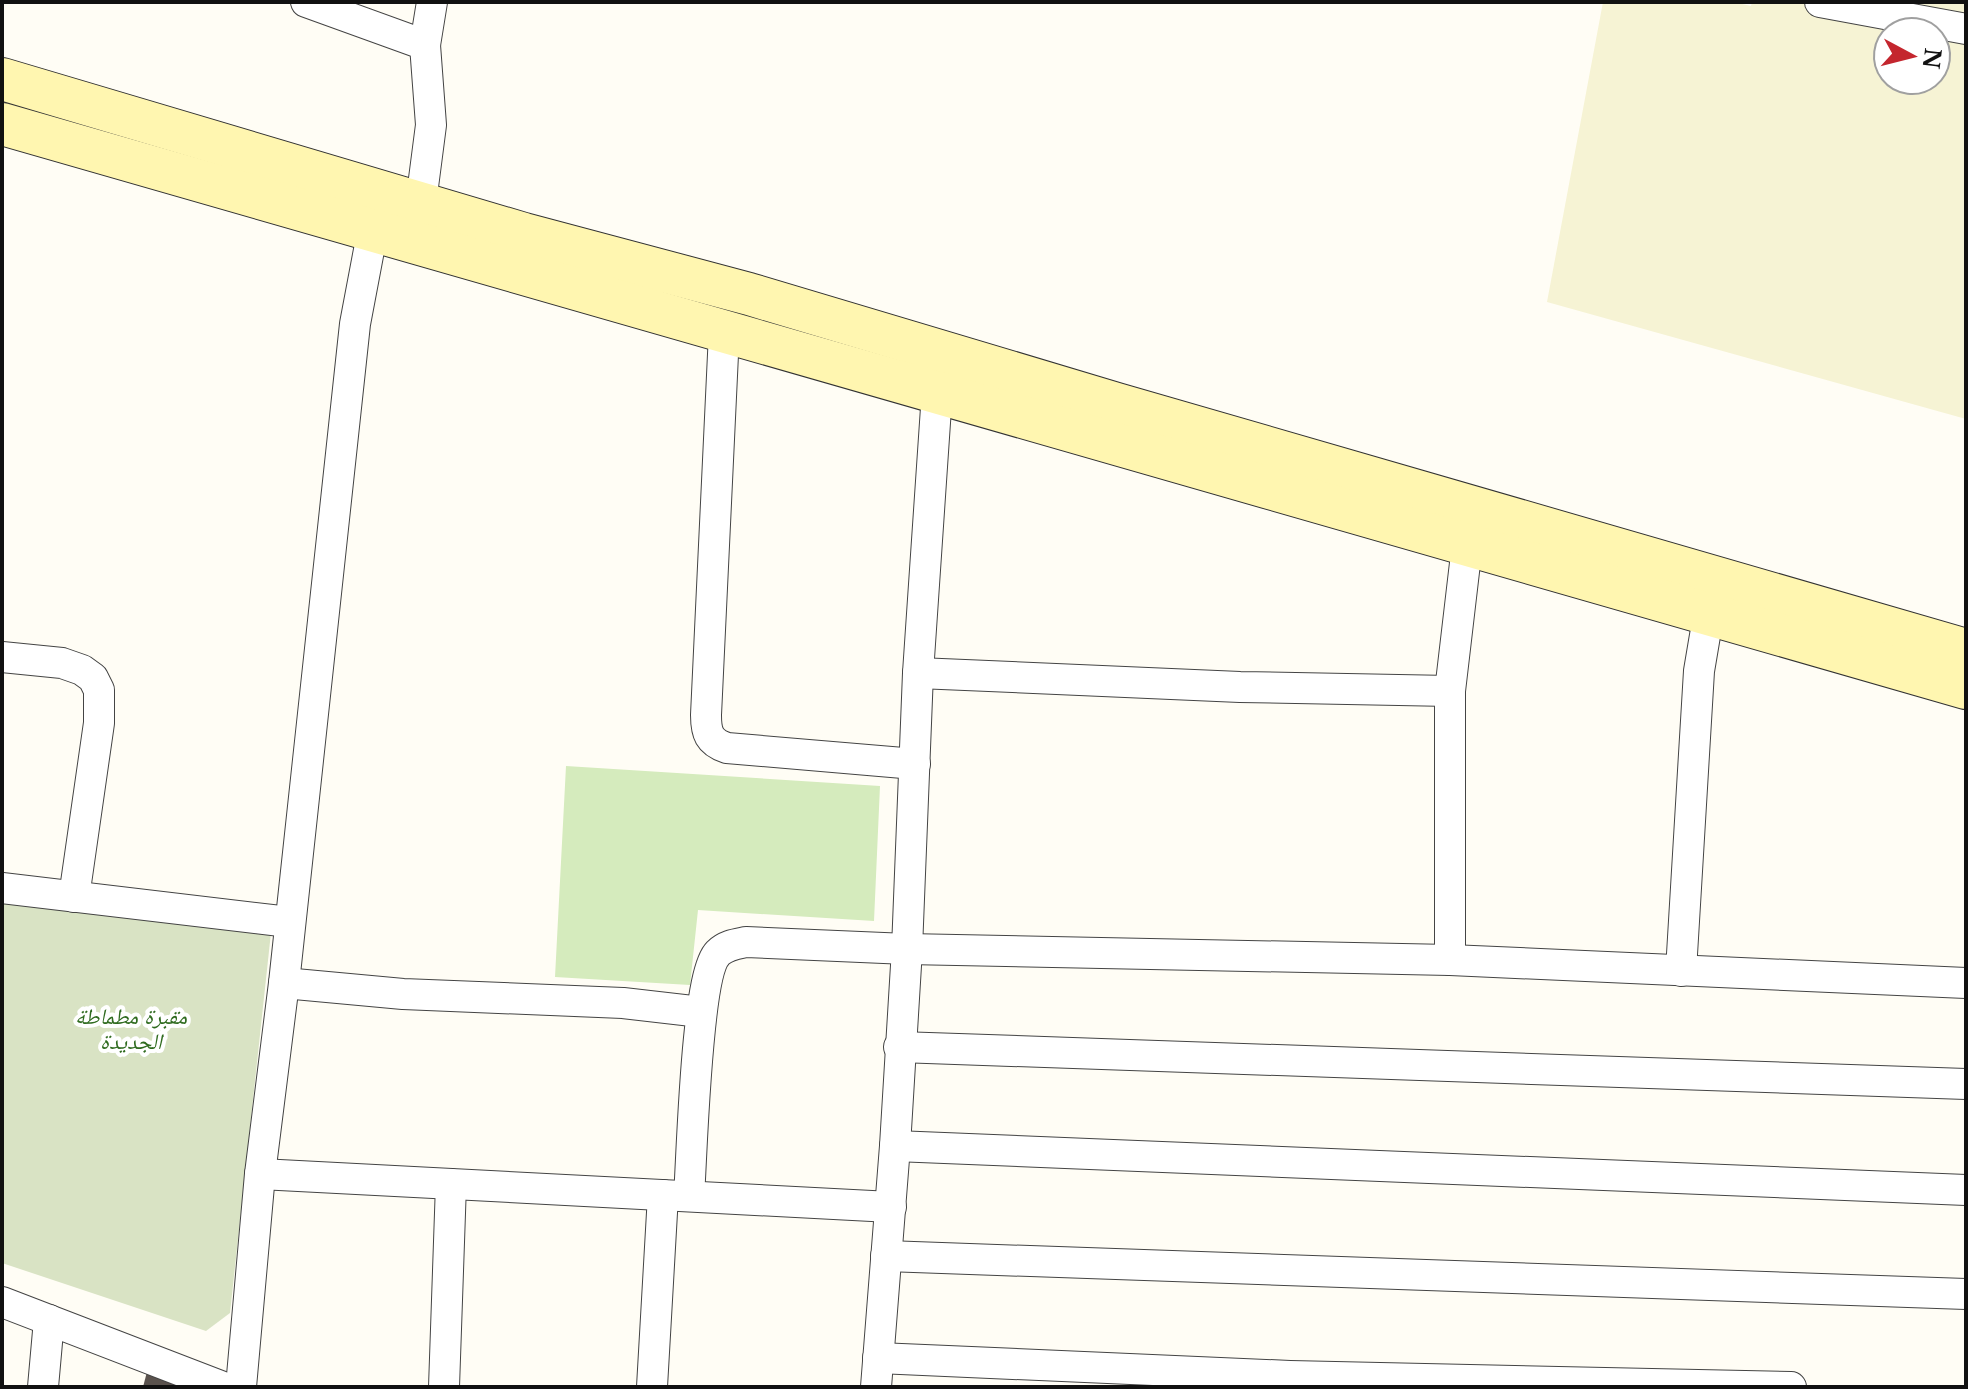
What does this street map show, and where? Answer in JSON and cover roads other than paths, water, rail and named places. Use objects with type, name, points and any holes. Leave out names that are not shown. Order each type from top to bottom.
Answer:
[{"type":"main road","points":[[2,79],[392,208],[724,333],[1467,546],[1966,650]]},
{"type":"main road","points":[[2,124],[524,234],[749,294],[1117,404],[1711,595],[1966,688]]},
{"type":"street","points":[[306,2],[425,45]]},
{"type":"street","points":[[241,1387],[260,1174],[284,983],[355,324],[392,208],[431,125],[425,45],[432,2]]},
{"type":"street","points":[[1820,2],[1966,29]]},
{"type":"street","points":[[724,333],[706,730],[710,739],[727,748],[915,764]]},
{"type":"street","points":[[946,352],[937,393],[918,673],[907,949],[877,1372],[1290,1376],[1791,1387]]},
{"type":"street","points":[[1450,960],[1450,691],[1467,546]]},
{"type":"street","points":[[1681,971],[1699,671],[1711,595]]},
{"type":"street","points":[[2,657],[62,663],[82,670],[93,678],[99,690],[99,723],[74,897]]},
{"type":"street","points":[[918,673],[1240,687],[1450,691]]},
{"type":"street","points":[[2,888],[289,922]]},
{"type":"street","points":[[652,1387],[701,1012],[708,973],[716,954],[728,945],[746,942],[907,949],[1450,960],[1966,983]]},
{"type":"street","points":[[284,983],[403,994],[623,1003],[701,1012]]},
{"type":"street","points":[[899,1047],[1966,1084]]},
{"type":"street","points":[[895,1146],[1966,1190]]},
{"type":"street","points":[[260,1174],[891,1207]]},
{"type":"street","points":[[444,1387],[451,1184]]},
{"type":"street","points":[[886,1256],[1966,1294]]},
{"type":"street","points":[[2,1302],[223,1387]]},
{"type":"street","points":[[43,1387],[49,1320]]},
{"type":"park label","name":"مقبرة مطماطة الجديدة","points":[[131,1028]]}]
